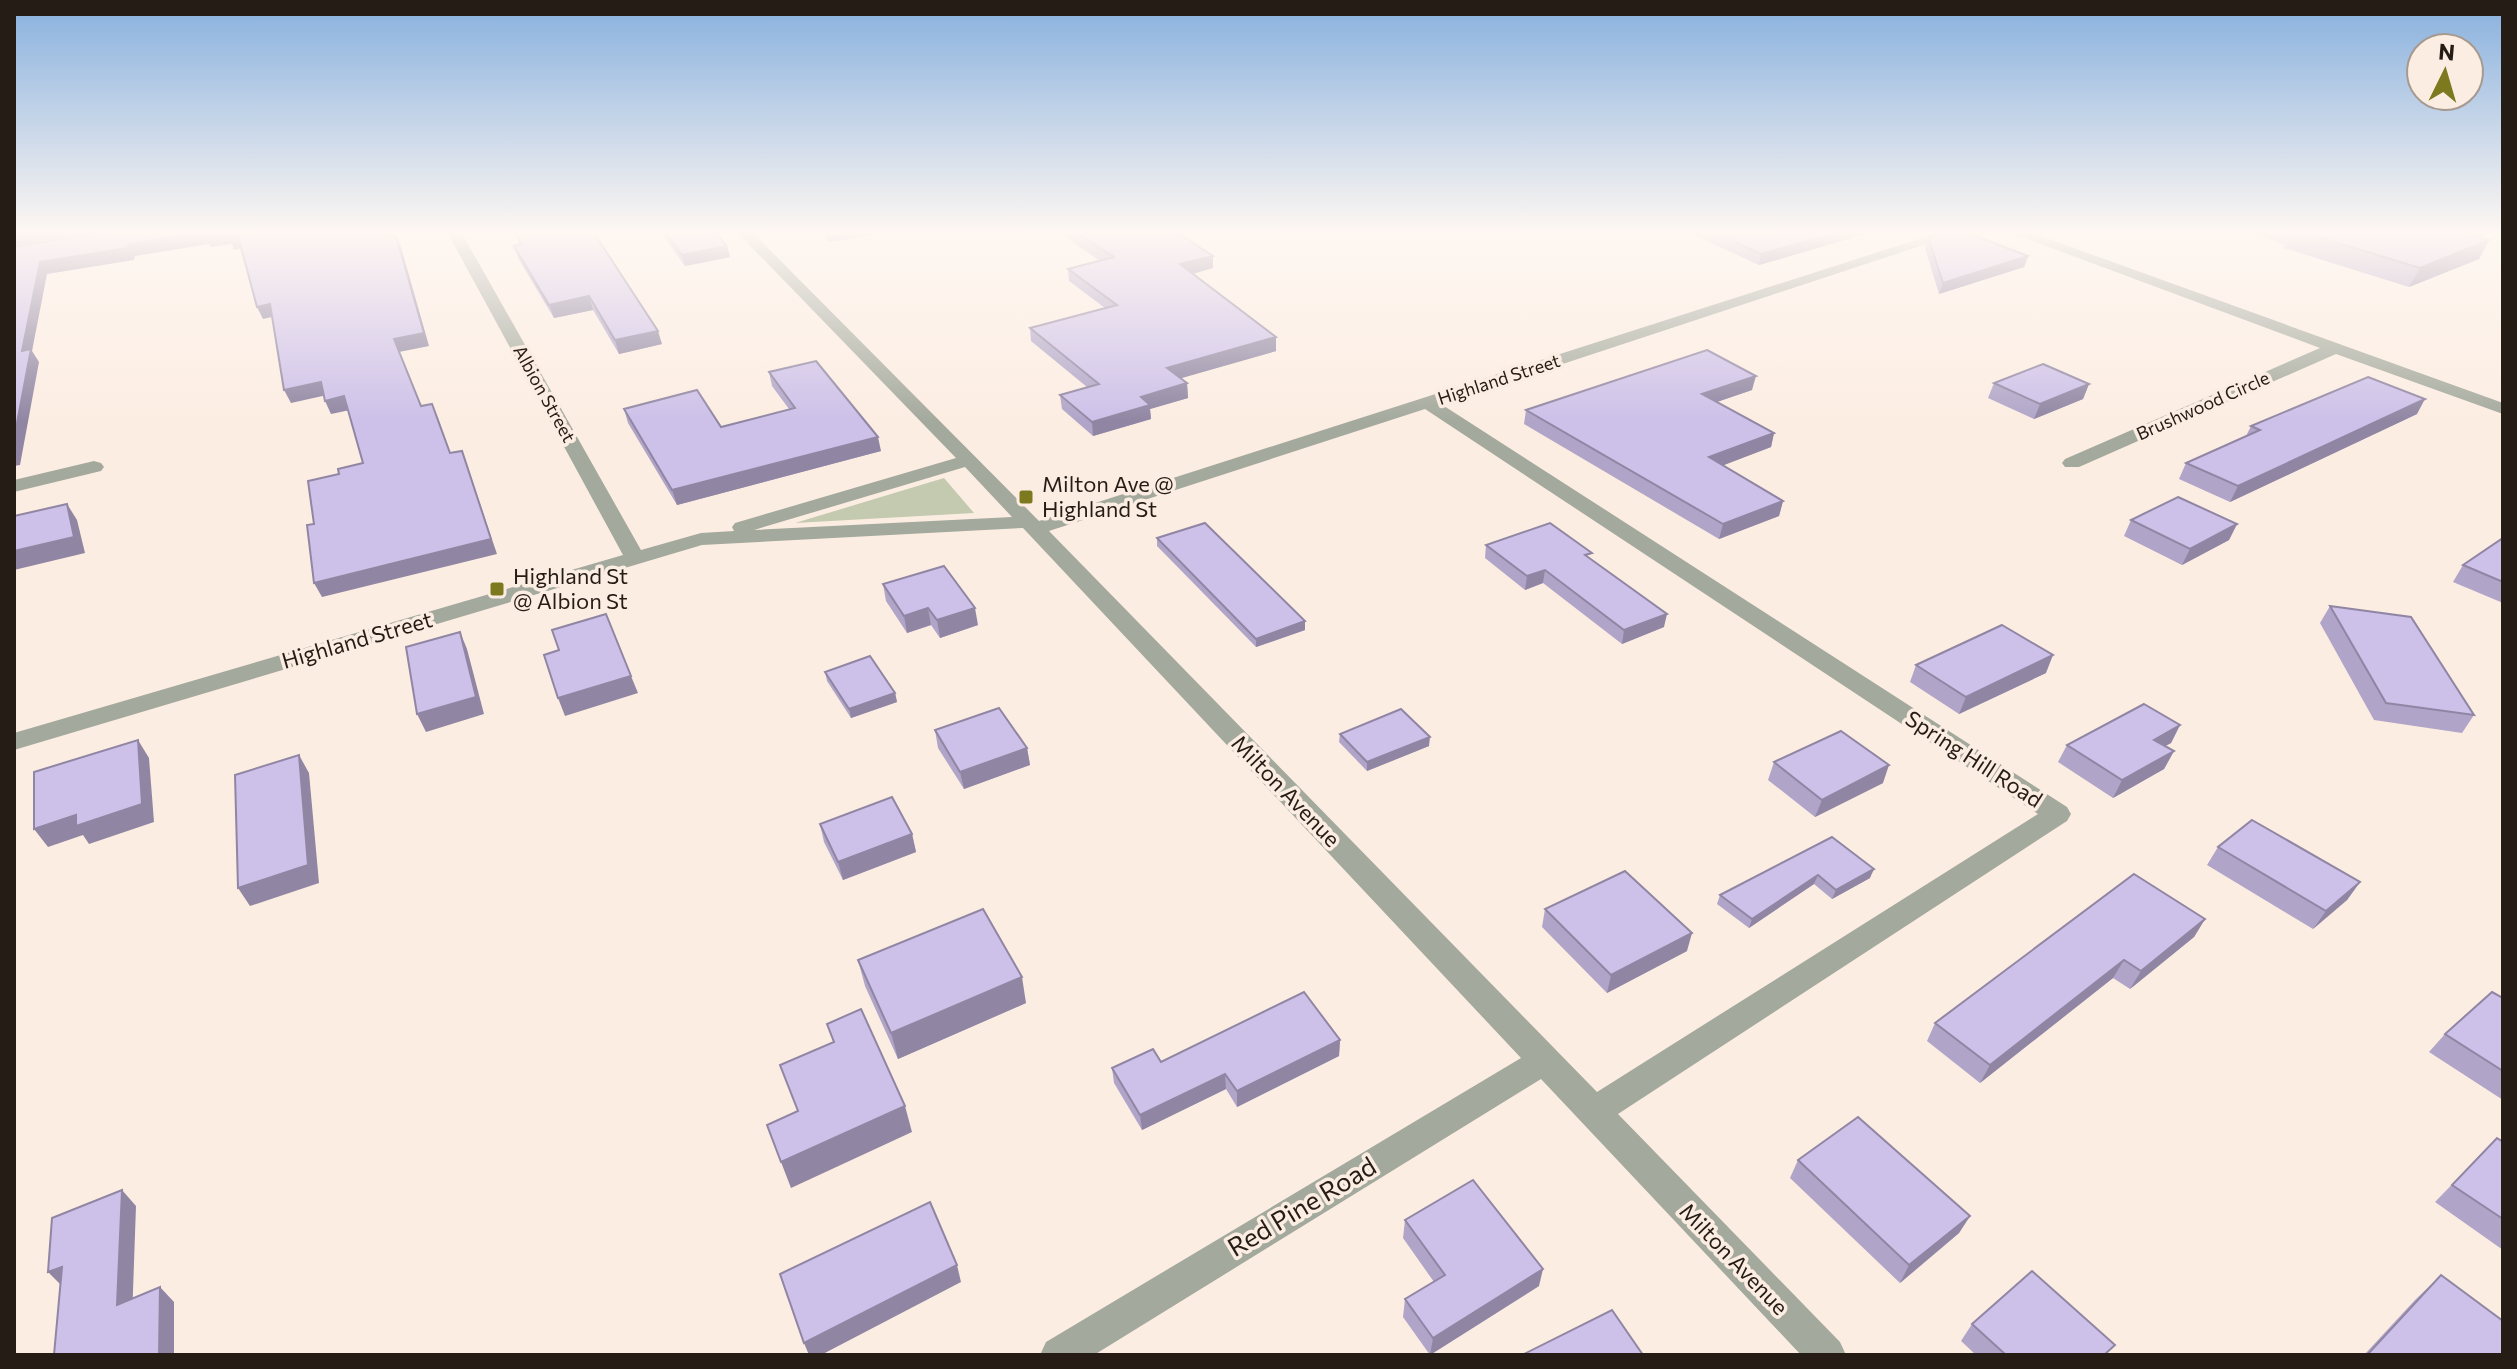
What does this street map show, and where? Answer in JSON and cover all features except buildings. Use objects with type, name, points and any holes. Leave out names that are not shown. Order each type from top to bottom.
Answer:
[{"type":"street","name":"Albion Street","points":[[488,294],[635,558]]},
{"type":"street","name":"Milton Avenue","points":[[805,294],[969,460],[1827,1355]]},
{"type":"street","name":"Highland Street","points":[[701,539],[1031,525],[1428,403],[1765,294]]},
{"type":"street","points":[[2186,294],[2503,409]]},
{"type":"street","name":"Brushwood Circle","points":[[2072,463],[2335,348]]},
{"type":"street","name":"Spring Hill Road","points":[[1428,403],[2058,814],[1594,1112]]},
{"type":"street","name":"Highland Street","points":[[14,742],[969,460]]},
{"type":"street","points":[[14,486],[94,467]]},
{"type":"street","name":"Red Pine Road","points":[[1059,1355],[1544,1060]]},
{"type":"green space","points":[[944,478],[974,513],[795,523]]},
{"type":"place","name":"Milton Ave @ Highland St","points":[[1026,497]]},
{"type":"place","name":"Highland St @ Albion St","points":[[497,589]]}]
